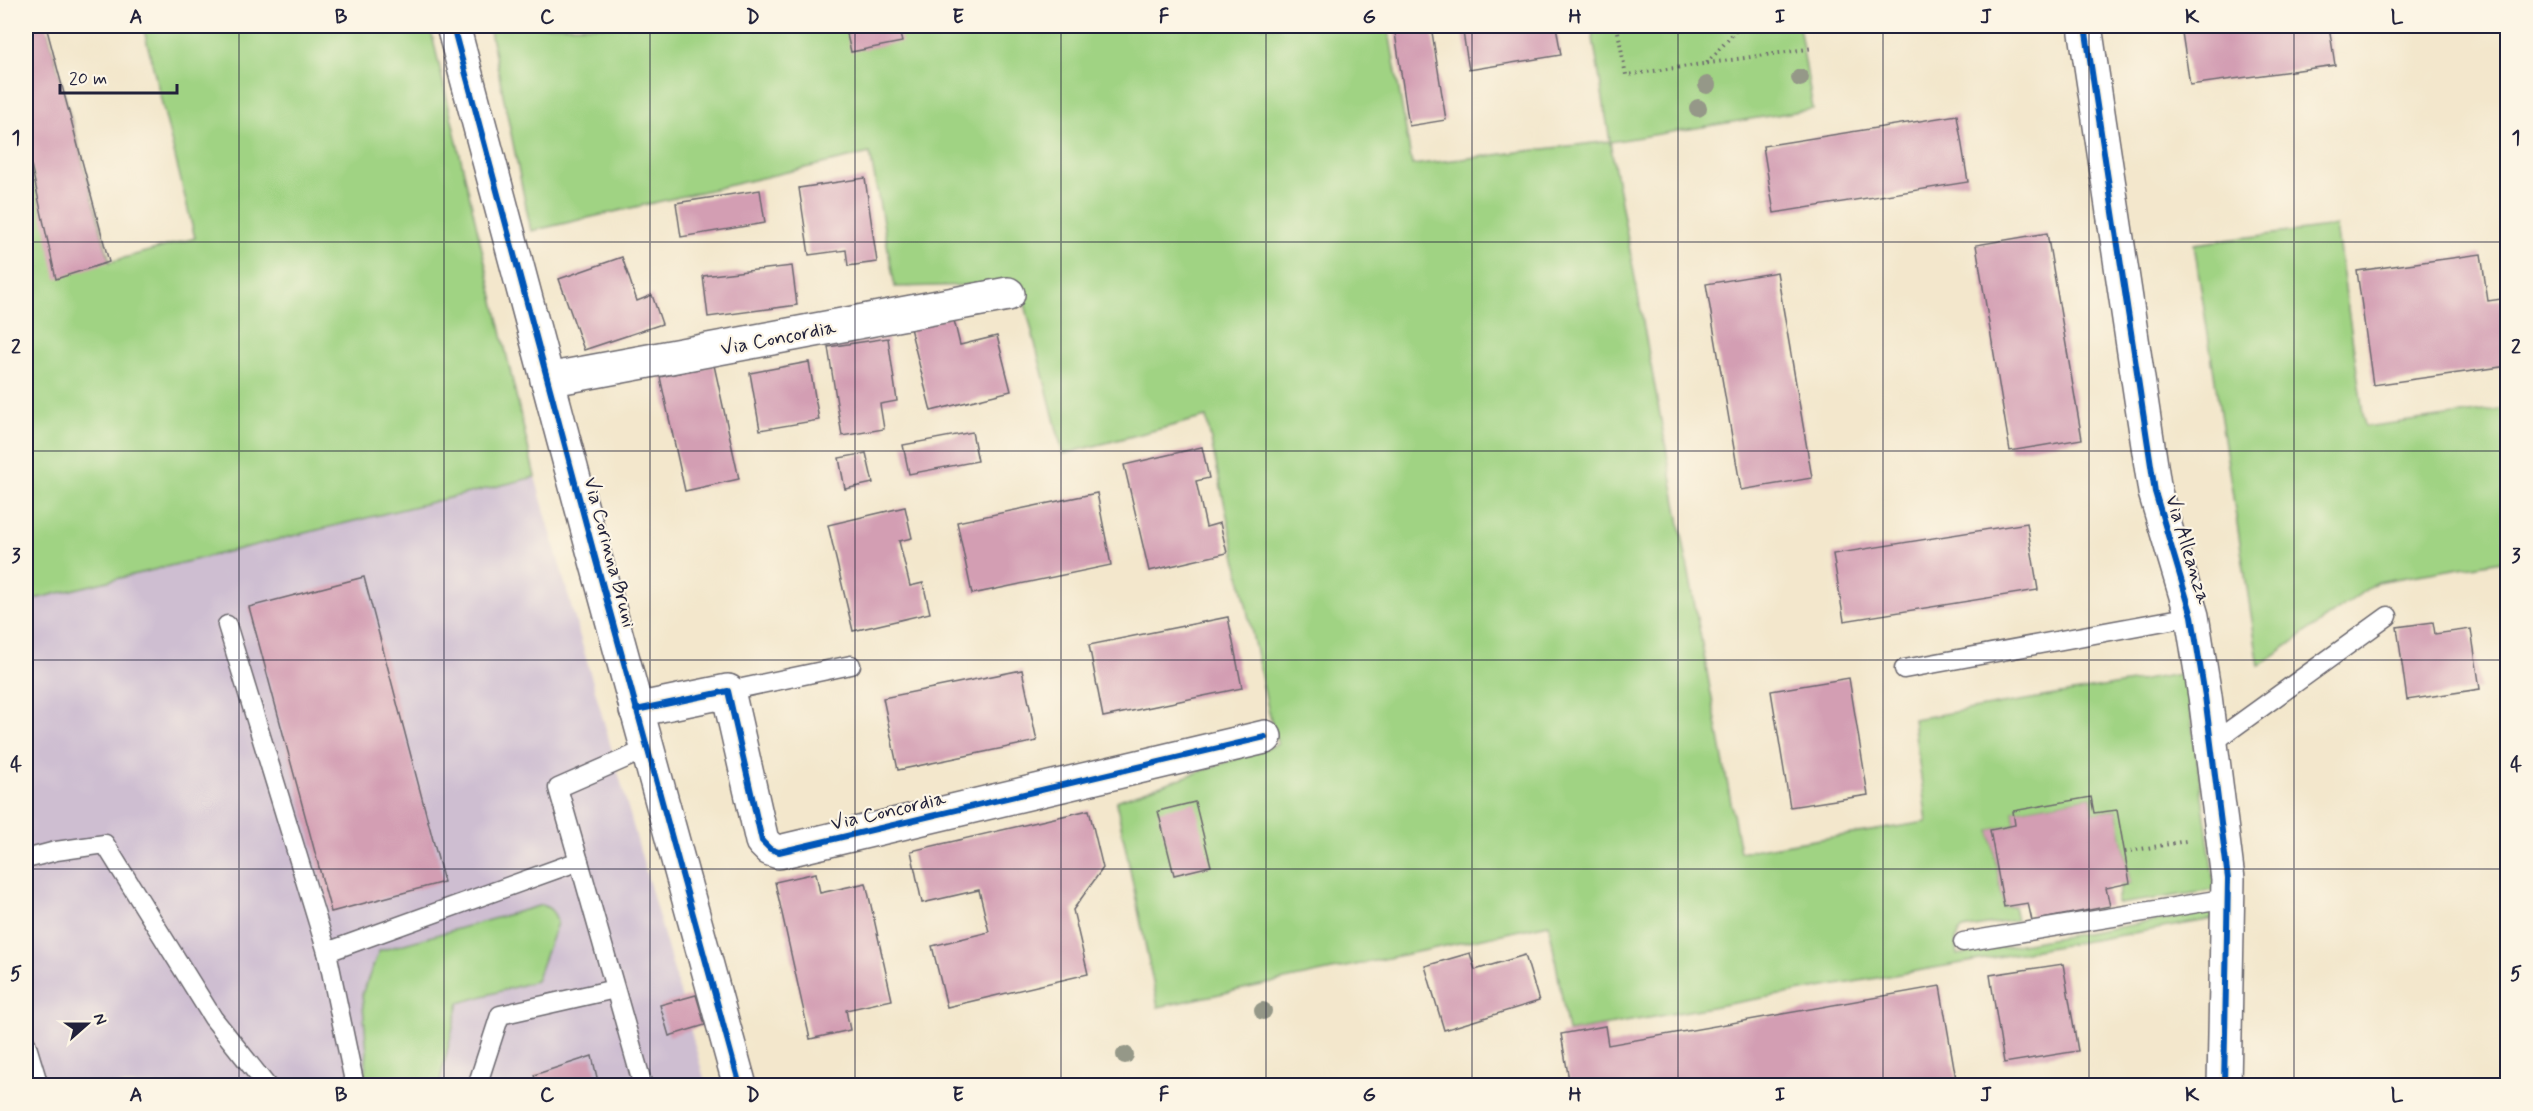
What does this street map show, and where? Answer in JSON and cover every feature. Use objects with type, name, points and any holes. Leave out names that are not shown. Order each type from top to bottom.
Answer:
[{"type":"street","name":"Via Corinna Bruni","points":[[453,26],[636,710],[740,1086]]},
{"type":"street","name":"Via Alleanza","points":[[2085,26],[2155,492],[2192,616],[2211,744],[2228,879],[2224,1086]]},
{"type":"street","name":"Via Concordia","points":[[547,380],[1008,294]]},
{"type":"street","name":"Via Concordia","points":[[728,691],[762,841],[770,849],[779,852],[1265,737]]},
{"type":"street","points":[[636,710],[728,691]]},
{"type":"lane","points":[[1904,669],[2192,616]]},
{"type":"lane","points":[[2211,744],[2388,616]]},
{"type":"lane","points":[[227,625],[327,952],[355,1086]]},
{"type":"lane","points":[[728,691],[851,665]]},
{"type":"lane","points":[[643,1086],[558,788],[647,749]]},
{"type":"lane","points":[[26,859],[56,851],[105,844],[213,1018],[267,1086]]},
{"type":"lane","points":[[327,952],[579,861]]},
{"type":"lane","points":[[1963,942],[2228,898]]},
{"type":"lane","points":[[477,1086],[500,1015],[615,989]]},
{"type":"lane","points":[[26,1043],[39,1086]]},
{"type":"path","points":[[1617,26],[1626,75],[1814,48]]},
{"type":"path","points":[[1707,63],[1740,26]]},
{"type":"path","points":[[2125,852],[2197,840]]},
{"type":"shaded area","points":[[535,477],[706,1085],[26,1085],[26,601]]},
{"type":"green space","points":[[26,26],[46,26],[110,262],[195,238],[143,26],[430,26],[535,477],[26,601]]},
{"type":"green space","points":[[489,26],[1388,26],[1412,165],[1610,141],[1591,26],[1799,26],[1813,109],[1610,142],[1740,852],[1927,822],[1913,719],[2185,673],[2215,890],[2119,904],[2117,902],[2121,885],[2130,883],[2117,810],[2094,813],[2091,797],[2013,811],[2015,825],[1990,830],[2004,907],[2014,906],[2017,920],[1963,929],[1957,938],[1956,951],[1957,955],[2218,910],[2220,918],[1568,1032],[1549,924],[1158,1007],[1116,801],[1278,744],[1269,713],[1206,417],[1063,454],[1020,284],[895,287],[870,153],[531,231]]},
{"type":"green space","points":[[2336,226],[2365,427],[2507,408],[2507,560],[2377,582],[2259,666],[2194,244]]},
{"type":"green space","points":[[542,905],[552,911],[557,923],[536,981],[459,1003],[439,1085],[367,1085],[364,1078],[367,1052],[362,994],[379,951]]},
{"type":"building","points":[[26,26],[46,26],[109,262],[56,279],[26,142]]},
{"type":"building","points":[[845,26],[898,26],[902,42],[851,52]]},
{"type":"building","points":[[1394,26],[1431,26],[1446,120],[1409,126]]},
{"type":"building","points":[[1462,26],[1556,26],[1561,55],[1469,70]]},
{"type":"building","points":[[2181,26],[2329,26],[2335,65],[2190,85]]},
{"type":"building","points":[[1957,115],[1968,182],[1774,213],[1763,146]]},
{"type":"building","points":[[865,178],[877,262],[848,266],[846,250],[809,255],[799,188]]},
{"type":"building","points":[[760,190],[765,223],[681,237],[676,203]]},
{"type":"building","points":[[2047,233],[2082,439],[2010,451],[1976,245]]},
{"type":"building","points":[[2481,254],[2488,301],[2508,298],[2508,366],[2373,385],[2357,271]]},
{"type":"building","points":[[622,257],[637,301],[652,295],[662,324],[584,350],[559,279]]},
{"type":"building","points":[[792,266],[797,305],[708,317],[703,276]]},
{"type":"building","points":[[1777,272],[1812,478],[1741,490],[1706,284]]},
{"type":"building","points":[[953,316],[960,345],[997,336],[1011,391],[931,411],[910,328]]},
{"type":"building","points":[[888,338],[897,401],[880,404],[884,429],[842,436],[828,347]]},
{"type":"building","points":[[809,362],[819,420],[760,430],[750,373]]},
{"type":"building","points":[[714,365],[739,479],[685,491],[660,377]]},
{"type":"building","points":[[972,432],[978,461],[909,474],[903,445]]},
{"type":"building","points":[[1202,447],[1209,478],[1196,481],[1206,527],[1220,523],[1227,553],[1149,571],[1124,465]]},
{"type":"building","points":[[866,453],[873,483],[845,489],[839,458]]},
{"type":"building","points":[[1097,493],[1111,565],[972,594],[957,522]]},
{"type":"building","points":[[905,507],[912,538],[899,541],[910,586],[923,583],[930,613],[853,631],[828,525]]},
{"type":"building","points":[[2027,523],[2038,590],[1844,621],[1833,554]]},
{"type":"building","points":[[364,577],[444,882],[331,912],[249,607]]},
{"type":"building","points":[[1228,617],[1242,688],[1103,717],[1089,645]]},
{"type":"building","points":[[2433,622],[2435,634],[2471,629],[2480,689],[2407,700],[2397,627]]},
{"type":"building","points":[[1022,670],[1037,741],[898,770],[883,698]]},
{"type":"building","points":[[1849,678],[1868,795],[1790,807],[1771,691]]},
{"type":"building","points":[[2091,797],[2094,813],[2117,810],[2130,883],[2106,888],[2110,906],[2032,921],[2028,903],[2004,907],[1990,830],[2015,825],[2013,811]]},
{"type":"building","points":[[1195,802],[1211,866],[1174,875],[1158,811]]},
{"type":"building","points":[[1089,810],[1103,868],[1073,910],[1088,974],[947,1007],[932,946],[989,932],[979,890],[922,903],[911,851]]},
{"type":"building","points":[[816,873],[820,893],[866,883],[892,1000],[846,1010],[850,1030],[810,1039],[775,882]]},
{"type":"building","points":[[1470,953],[1475,970],[1525,955],[1539,1001],[1444,1030],[1425,966]]},
{"type":"building","points":[[2063,964],[2078,1051],[2004,1063],[1990,975]]},
{"type":"building","points":[[1940,986],[1956,1079],[1919,1086],[1570,1086],[1561,1034],[1605,1026],[1608,1045]]},
{"type":"building","points":[[696,995],[705,1025],[669,1036],[660,1005]]},
{"type":"building","points":[[592,1056],[599,1086],[537,1086],[534,1075]]},
{"type":"cycle path","points":[[453,26],[593,550],[740,1086]]},
{"type":"cycle path","points":[[2085,26],[2155,492],[2192,616],[2205,696],[2228,879],[2224,1086]]},
{"type":"cycle path","points":[[636,710],[728,691],[762,841],[770,849],[779,852],[1265,737]]}]
